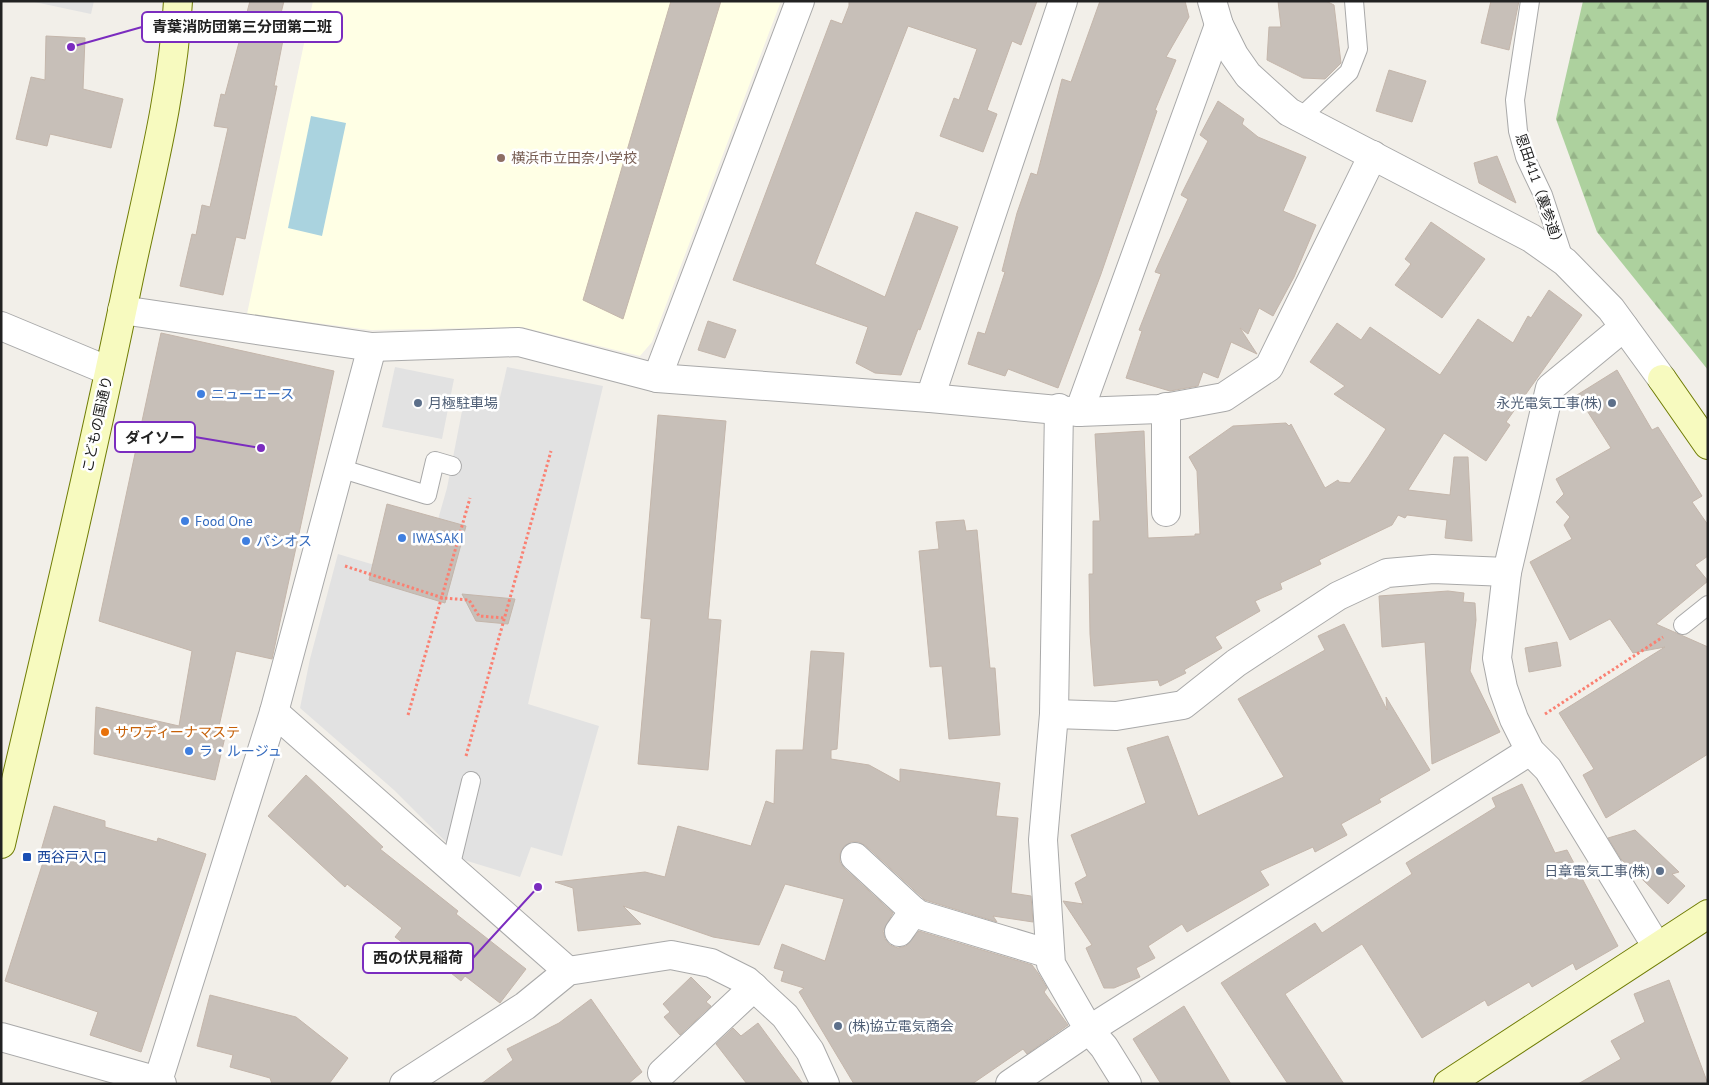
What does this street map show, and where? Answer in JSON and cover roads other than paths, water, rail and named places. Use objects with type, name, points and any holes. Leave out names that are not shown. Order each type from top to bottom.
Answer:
[{"type":"main road","name":"こどもの国通り","points":[[1,844],[109,372],[172,69],[178,1]]},
{"type":"main road","points":[[1662,379],[1708,445]]},
{"type":"main road","points":[[1448,1084],[1708,914]]},
{"type":"street","points":[[657,378],[800,1]]},
{"type":"street","points":[[930,398],[1063,1]]},
{"type":"street","points":[[1215,13],[1234,55],[1248,75],[1289,112],[1531,238],[1565,262],[1611,309],[1662,379]]},
{"type":"street","points":[[1127,1084],[1104,1047],[1089,1030],[1051,964],[1050,954],[1042,840],[1054,714],[1069,410],[1215,13]]},
{"type":"street","points":[[122,310],[372,347],[520,342],[657,378],[1069,410],[1166,407],[1224,397],[1269,367],[1374,155]]},
{"type":"street","points":[[1,326],[109,372]]},
{"type":"street","points":[[1624,327],[1550,388],[1506,572],[1497,658],[1503,688],[1525,741],[1548,769],[1657,947]]},
{"type":"street","points":[[1,1037],[160,1082],[274,712],[372,347]]},
{"type":"street","points":[[1166,407],[1166,512]]},
{"type":"street","points":[[1054,714],[1116,716],[1183,705],[1236,663],[1338,596],[1387,573],[1433,569],[1506,572]]},
{"type":"street","points":[[274,712],[568,972]]},
{"type":"street","points":[[1010,1084],[1525,741]]},
{"type":"street","points":[[855,856],[907,921],[1050,954]]},
{"type":"street","points":[[404,1084],[525,1006],[568,972],[671,955],[711,963],[747,980],[785,1016],[810,1051],[825,1084]]},
{"type":"street","points":[[662,1073],[754,987]]},
{"type":"lane","points":[[1300,118],[1349,72],[1358,49],[1354,1]]},
{"type":"lane","name":"恩田411（裏参道）","points":[[1530,1],[1515,100],[1518,131],[1526,157],[1543,195],[1565,262]]},
{"type":"lane","points":[[339,468],[427,495],[435,461],[452,466]]},
{"type":"lane","points":[[1683,625],[1705,615]]},
{"type":"lane","points":[[450,868],[471,781]]},
{"type":"water","points":[[311,116],[346,123],[322,236],[288,228]]},
{"type":"place","name":"青葉消防団第三分団第二班","points":[[71,47]]},
{"type":"place","name":"横浜市立田奈小学校","points":[[501,158]]},
{"type":"place","name":"ニューエース","points":[[201,394]]},
{"type":"place","name":"月極駐車場","points":[[418,403]]},
{"type":"place","name":"永光電気工事(株)","points":[[1612,403]]},
{"type":"place","name":"ダイソー","points":[[261,448]]},
{"type":"place","name":"Food One","points":[[185,521]]},
{"type":"place","name":"IWASAKI","points":[[402,538]]},
{"type":"place","name":"パシオス","points":[[246,541]]},
{"type":"place","name":"サワディーナマステ","points":[[105,732]]},
{"type":"place","name":"ラ・ルージュ","points":[[189,751]]},
{"type":"place","name":"西谷戸入口","points":[[27,857]]},
{"type":"place","name":"日章電気工事(株)","points":[[1660,871]]},
{"type":"place","name":"西の伏見稲荷","points":[[538,887]]},
{"type":"place","name":"(株)協立電気商会","points":[[838,1026]]}]
